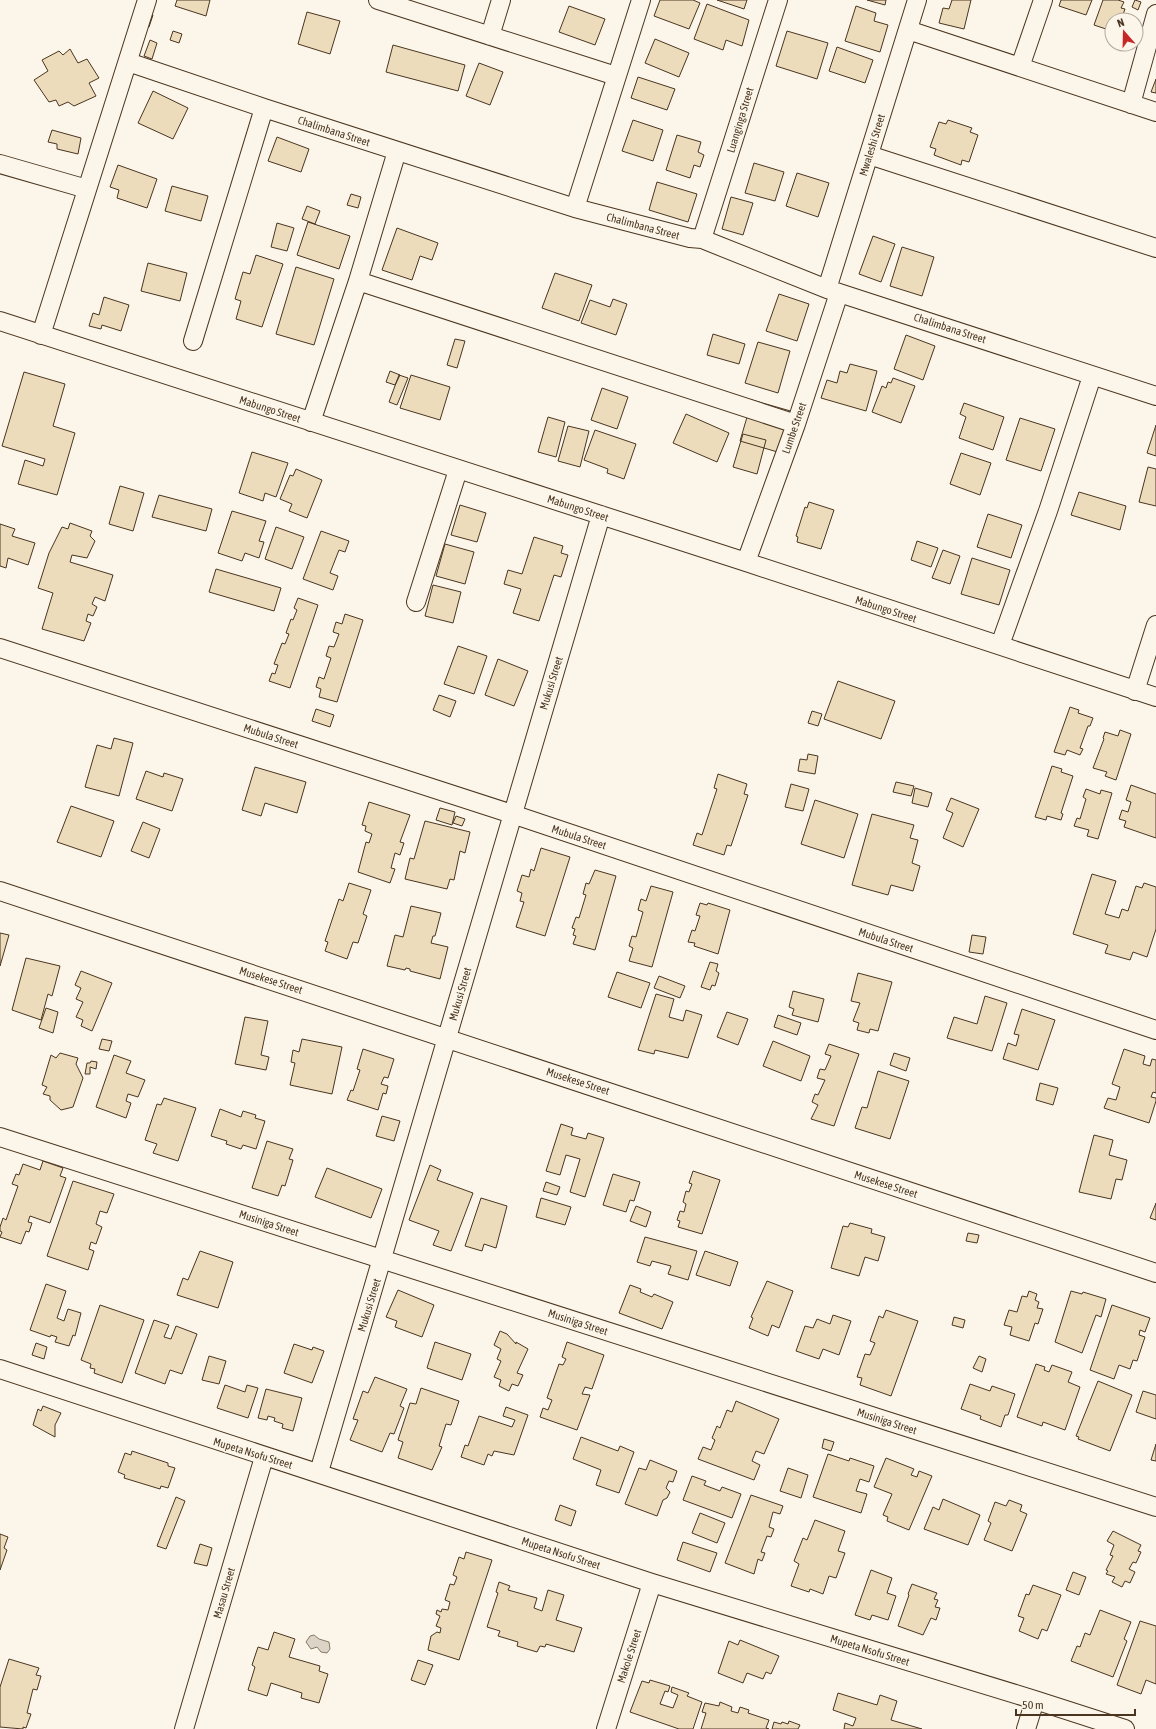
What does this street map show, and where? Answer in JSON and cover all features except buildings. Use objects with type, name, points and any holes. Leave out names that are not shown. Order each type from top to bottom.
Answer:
[{"type":"street","points":[[41,335],[147,0]]},
{"type":"street","points":[[378,0],[616,76]]},
{"type":"street","points":[[490,36],[501,0]]},
{"type":"street","points":[[575,208],[640,0]]},
{"type":"street","name":"Luanginga Street","points":[[702,239],[778,0]]},
{"type":"street","name":"Mwaleshi Street","points":[[833,291],[869,155],[917,0]]},
{"type":"street","points":[[1020,67],[1042,0]]},
{"type":"street","points":[[1131,104],[1156,14]]},
{"type":"street","points":[[908,30],[1156,112]]},
{"type":"street","name":"Chalimbana Street","points":[[128,62],[264,108],[575,208],[690,238],[702,239],[833,291],[1156,396]]},
{"type":"street","points":[[193,341],[264,108]]},
{"type":"street","points":[[311,422],[358,281],[397,151]]},
{"type":"street","points":[[869,155],[1156,248]]},
{"type":"street","points":[[0,164],[87,189]]},
{"type":"street","points":[[358,281],[796,424]]},
{"type":"street","name":"Lumbe Street","points":[[746,562],[796,424],[833,291]]},
{"type":"street","name":"Mabungo Street","points":[[0,321],[746,562],[1156,697]]},
{"type":"street","points":[[1000,645],[1048,511],[1092,376]]},
{"type":"street","points":[[416,602],[458,470]]},
{"type":"street","name":"Mukusi Street","points":[[319,1472],[601,515]]},
{"type":"street","points":[[1135,691],[1156,625]]},
{"type":"street","name":"Mubula Street","points":[[0,648],[512,814],[1156,1030]]},
{"type":"street","name":"Musekese Street","points":[[0,891],[448,1038],[1156,1274]]},
{"type":"street","name":"Musiniga Street","points":[[0,1137],[1156,1507]]},
{"type":"street","name":"Mupeta Nsofu Street","points":[[0,1369],[264,1457],[319,1472],[652,1583],[1125,1729]]},
{"type":"street","name":"Masau Street","points":[[184,1729],[264,1457]]},
{"type":"street","name":"Makole Street","points":[[606,1729],[652,1583]]},
{"type":"street","points":[[1026,1729],[1035,1700]]},
{"type":"shaded area","points":[[314,1635],[319,1639],[329,1642],[330,1649],[327,1653],[321,1652],[317,1647],[311,1649],[306,1642],[310,1636]]}]
